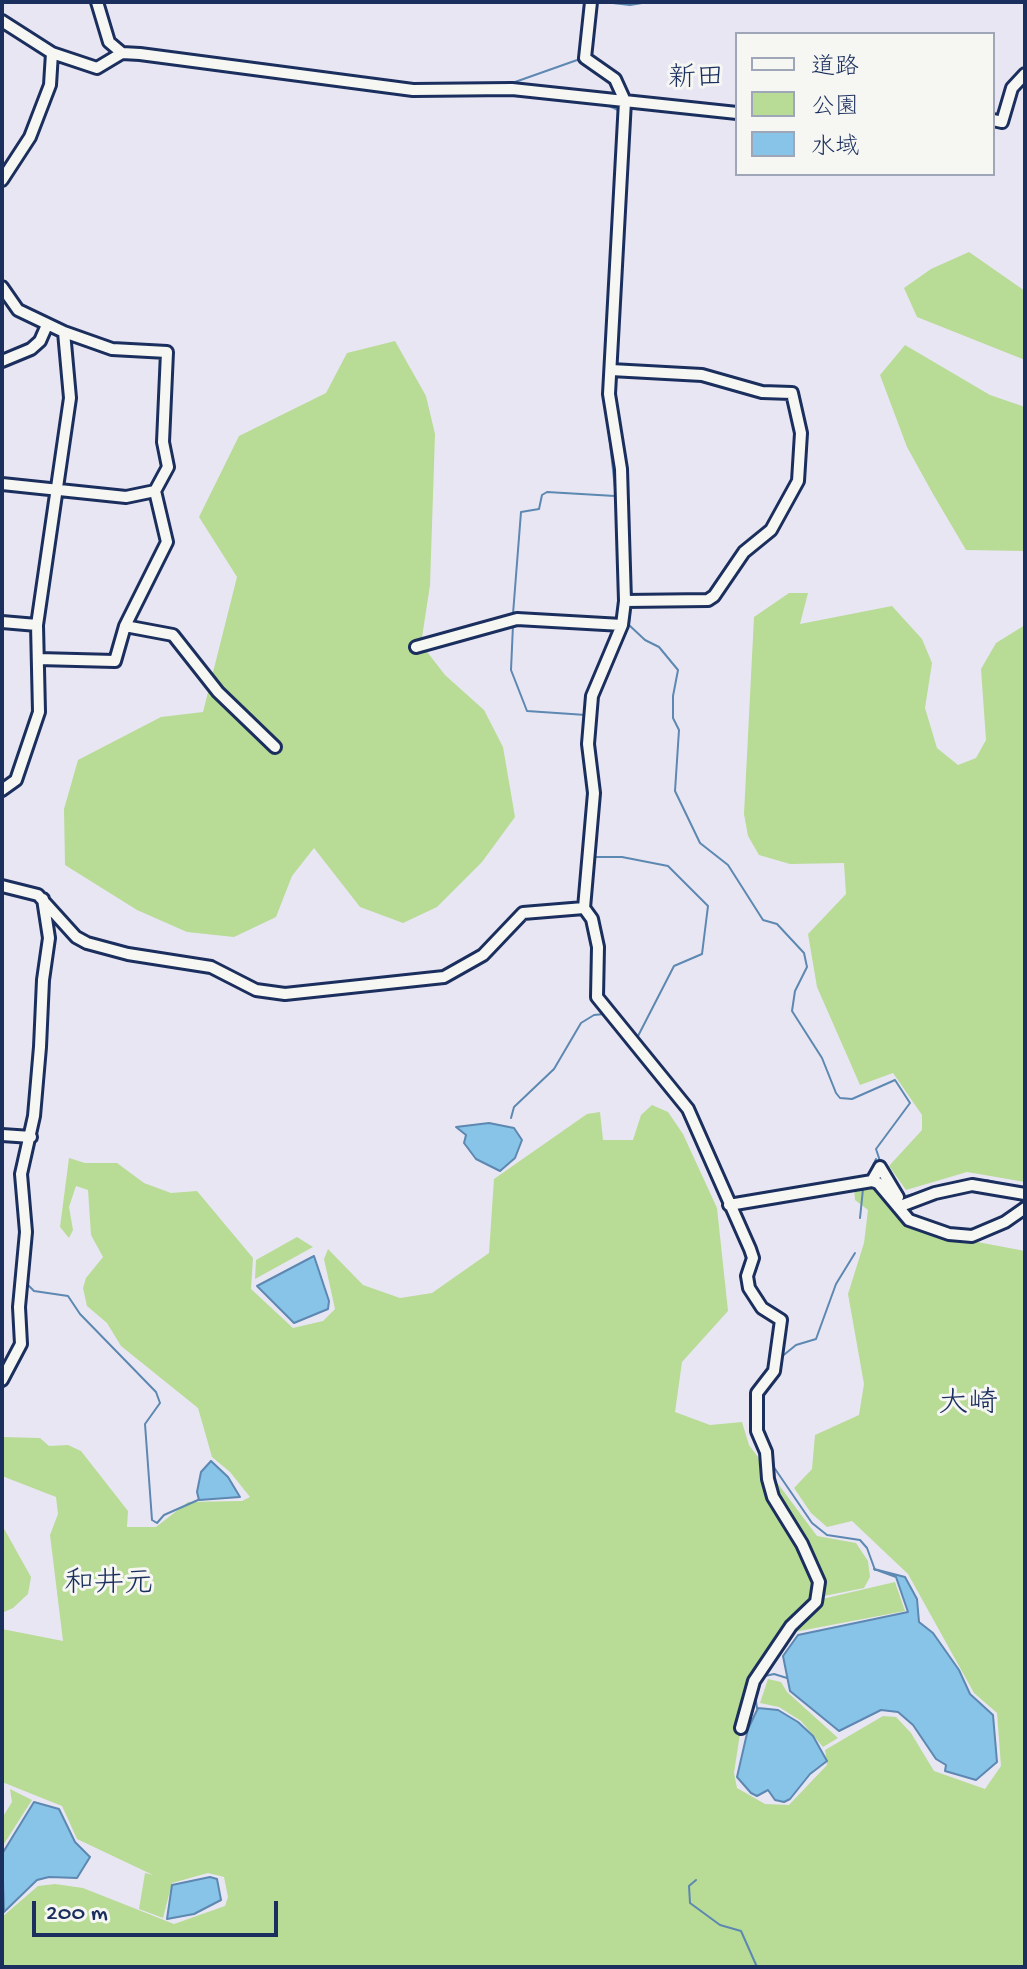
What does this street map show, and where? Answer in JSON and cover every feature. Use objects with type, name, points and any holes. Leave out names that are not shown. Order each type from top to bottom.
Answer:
[{"type":"street","points":[[97,2],[109,42],[122,53],[413,90],[512,89],[735,113]]},
{"type":"street","points":[[591,2],[585,58],[615,79],[625,101],[609,409],[621,469],[619,519],[629,601],[592,696],[588,744],[594,793],[584,908],[592,919],[598,947],[598,1002],[683,1101],[753,1258],[747,1276],[749,1288],[757,1302],[777,1316],[782,1324],[774,1371],[760,1387],[756,1401],[757,1431],[767,1459],[773,1497],[816,1571],[819,1592],[816,1602],[791,1626],[754,1681],[741,1728]]},
{"type":"street","points":[[2,21],[52,53],[97,68],[122,53]]},
{"type":"street","points":[[2,180],[30,137],[50,85],[52,53]]},
{"type":"street","points":[[995,120],[1002,122],[1012,88],[1025,74]]},
{"type":"street","points":[[2,287],[18,310],[64,332],[112,349],[167,352],[163,442],[168,467],[155,491],[167,535],[166,548],[125,626],[115,661],[38,659]]},
{"type":"street","points":[[2,361],[31,349],[40,341],[47,325]]},
{"type":"street","points":[[2,790],[16,780],[38,717],[37,625],[70,398],[64,332]]},
{"type":"street","points":[[611,370],[702,375],[762,392],[792,393],[800,424],[798,481],[771,530],[744,552],[714,596],[708,600],[629,601]]},
{"type":"street","points":[[2,484],[126,497],[155,491]]},
{"type":"street","points":[[416,647],[513,619],[622,625]]},
{"type":"street","points":[[2,622],[37,625]]},
{"type":"street","points":[[125,626],[173,635],[218,692],[275,747]]},
{"type":"street","points":[[2,886],[30,892],[43,899],[76,937],[87,943],[128,954],[218,968],[256,990],[285,994],[444,977],[483,955],[523,913],[584,908]]},
{"type":"street","points":[[2,1380],[21,1344],[19,1307],[26,1232],[21,1174],[31,1137],[48,943],[43,899]]},
{"type":"street","points":[[2,1135],[31,1137]]},
{"type":"street","points":[[729,1205],[872,1181],[902,1205],[915,1222],[949,1234],[972,1236],[1005,1222],[1025,1208]]},
{"type":"street","points":[[902,1205],[972,1185],[1025,1194]]},
{"type":"green space","points":[[969,252],[1025,291],[1025,360],[917,317],[904,288],[931,269]]},
{"type":"green space","points":[[395,341],[426,396],[435,434],[430,585],[421,644],[445,675],[484,710],[503,747],[515,817],[482,862],[437,907],[403,923],[360,907],[314,848],[292,876],[276,917],[234,937],[187,932],[137,910],[65,865],[64,809],[78,760],[161,717],[203,712],[237,577],[199,517],[239,436],[326,393],[347,353]]},
{"type":"green space","points":[[905,345],[990,395],[1025,407],[1025,551],[966,550],[933,494],[907,447],[880,375]]},
{"type":"green space","points":[[789,593],[808,593],[800,624],[892,606],[922,639],[932,663],[925,708],[937,748],[958,765],[976,758],[986,740],[981,669],[996,643],[1025,625],[1025,1182],[967,1172],[906,1190],[889,1166],[922,1130],[922,1115],[893,1073],[860,1085],[817,987],[808,934],[846,894],[844,863],[790,864],[759,855],[748,836],[744,814],[754,617]]},
{"type":"green space","points":[[652,1105],[668,1112],[683,1134],[717,1208],[728,1311],[682,1362],[675,1412],[710,1425],[742,1422],[749,1445],[817,1536],[856,1543],[868,1561],[870,1577],[864,1588],[814,1598],[778,1635],[747,1687],[734,1773],[737,1788],[765,1804],[789,1805],[827,1765],[825,1750],[883,1716],[896,1717],[911,1733],[934,1771],[985,1789],[1001,1766],[997,1713],[974,1693],[908,1574],[852,1521],[827,1527],[811,1513],[794,1488],[812,1469],[815,1435],[859,1415],[864,1384],[848,1294],[864,1243],[868,1210],[855,1200],[854,1188],[876,1185],[899,1213],[951,1237],[1025,1251],[1025,1967],[2,1967],[2,1917],[38,1886],[55,1884],[83,1888],[174,1924],[225,1906],[228,1897],[224,1877],[208,1873],[172,1883],[163,1918],[139,1909],[145,1873],[153,1875],[77,1839],[62,1806],[2,1782],[2,1629],[63,1641],[50,1535],[58,1514],[56,1497],[2,1476],[2,1437],[40,1438],[49,1446],[68,1445],[81,1451],[128,1511],[127,1527],[156,1527],[188,1502],[242,1501],[250,1497],[230,1472],[212,1457],[198,1408],[121,1346],[107,1323],[87,1306],[83,1288],[86,1278],[103,1257],[91,1235],[88,1190],[76,1186],[69,1207],[73,1230],[69,1238],[60,1227],[69,1158],[85,1163],[117,1163],[144,1183],[171,1193],[197,1191],[253,1258],[251,1289],[293,1328],[323,1321],[335,1309],[324,1259],[328,1249],[363,1285],[400,1298],[432,1293],[489,1253],[494,1179],[587,1114],[600,1112],[603,1140],[633,1140],[641,1115]]},
{"type":"green space","points":[[297,1237],[313,1247],[255,1279],[256,1260]]},
{"type":"green space","points":[[2,1525],[31,1577],[28,1594],[13,1608],[2,1613]]},
{"type":"green space","points":[[895,1582],[905,1611],[789,1633],[822,1599]]},
{"type":"green space","points":[[768,1679],[781,1682],[787,1692],[838,1738],[823,1747],[801,1721],[779,1707],[760,1703]]},
{"type":"green space","points":[[10,1789],[32,1800],[2,1847],[2,1818],[12,1802]]},
{"type":"water","points":[[489,1123],[514,1128],[522,1140],[515,1158],[500,1171],[476,1159],[464,1143],[466,1135],[456,1127]]},
{"type":"water","points":[[314,1256],[329,1301],[328,1309],[294,1323],[257,1286]]},
{"type":"water","points":[[211,1461],[228,1477],[240,1497],[199,1500],[197,1492],[201,1472]]},
{"type":"water","points":[[874,1569],[905,1577],[917,1599],[919,1622],[933,1633],[959,1670],[970,1694],[993,1715],[997,1762],[976,1780],[945,1771],[946,1765],[936,1759],[913,1725],[898,1712],[881,1710],[839,1731],[790,1691],[783,1656],[798,1635],[908,1612],[896,1577]]},
{"type":"water","points":[[758,1708],[778,1710],[798,1722],[813,1736],[827,1761],[784,1802],[775,1800],[768,1790],[757,1796],[751,1793],[737,1777],[748,1729]]},
{"type":"water","points":[[34,1802],[59,1809],[75,1842],[90,1857],[77,1878],[37,1880],[4,1912],[2,1854]]},
{"type":"water","points":[[210,1877],[217,1879],[221,1900],[194,1914],[167,1919],[172,1885]]},
{"type":"waterway","points":[[604,2],[630,5],[648,2]]},
{"type":"waterway","points":[[499,84],[515,82],[580,59]]},
{"type":"waterway","points":[[144,60],[372,90]]},
{"type":"waterway","points":[[498,94],[527,96]]},
{"type":"waterway","points":[[605,104],[618,110],[618,137]]},
{"type":"waterway","points":[[605,399],[616,497]]},
{"type":"waterway","points":[[513,614],[521,512],[539,509],[542,495],[547,492],[615,496]]},
{"type":"waterway","points":[[629,581],[630,595]]},
{"type":"waterway","points":[[630,605],[629,625],[645,640],[659,647],[678,670],[673,696],[673,718],[679,730],[675,791],[700,843],[728,865],[763,920],[777,924],[804,953],[807,967],[795,991],[792,1011],[822,1058],[836,1093],[840,1098],[852,1099],[895,1080],[910,1103],[876,1149],[881,1164]]},
{"type":"waterway","points":[[513,625],[511,670],[527,711],[586,715]]},
{"type":"waterway","points":[[594,857],[622,857],[668,866],[708,906],[702,954],[674,966],[637,1038]]},
{"type":"waterway","points":[[38,905],[41,918]]},
{"type":"waterway","points":[[511,1118],[514,1107],[554,1069],[581,1023],[594,1015],[604,1014]]},
{"type":"waterway","points":[[868,1176],[876,1159]]},
{"type":"waterway","points":[[964,1182],[986,1180],[1025,1189]]},
{"type":"waterway","points":[[902,1197],[946,1186]]},
{"type":"waterway","points":[[860,1218],[863,1189]]},
{"type":"waterway","points":[[780,1358],[796,1345],[816,1339],[836,1284],[855,1253]]},
{"type":"waterway","points":[[25,1282],[34,1291],[68,1296],[80,1314],[156,1392],[160,1403],[145,1424],[152,1520],[157,1523],[164,1515],[198,1500]]},
{"type":"waterway","points":[[771,1463],[812,1523],[827,1535],[860,1540],[867,1548],[875,1570]]},
{"type":"waterway","points":[[765,1676],[774,1674],[787,1678]]},
{"type":"waterway","points":[[755,1695],[757,1708]]},
{"type":"waterway","points":[[696,1880],[689,1886],[690,1903],[720,1925],[741,1931],[757,1967]]},
{"type":"district","name":"新田","points":[[696,81]]},
{"type":"district","name":"大崎","points":[[968,1406]]},
{"type":"district","name":"和井元","points":[[109,1586]]}]
